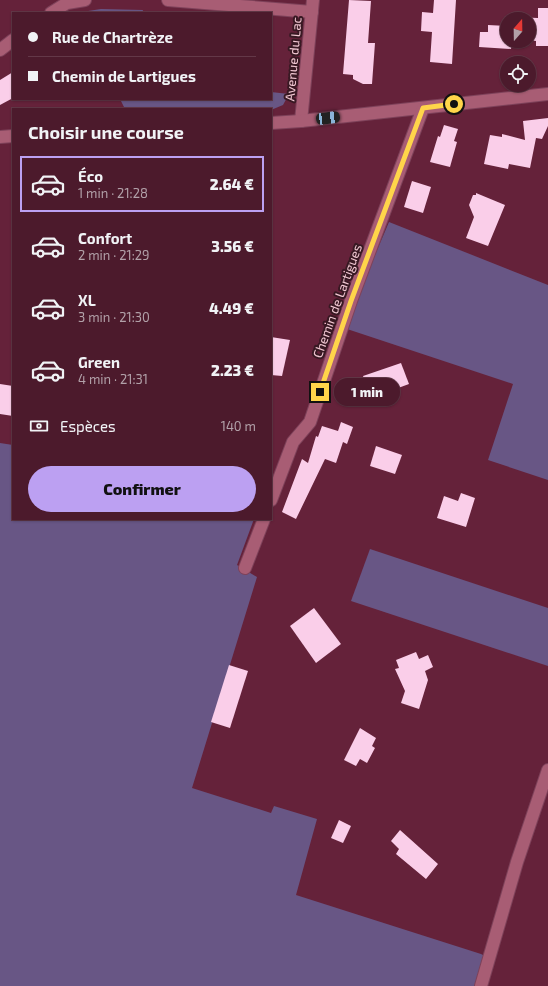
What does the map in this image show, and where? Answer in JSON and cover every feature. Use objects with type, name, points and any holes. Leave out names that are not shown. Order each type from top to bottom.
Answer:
[{"type":"street","points":[[53,12],[67,3],[85,0]]},
{"type":"street","points":[[168,0],[312,12]]},
{"type":"street","name":"Avenue du Lac","points":[[301,121],[313,0]]},
{"type":"street","points":[[0,50],[12,41]]},
{"type":"street","points":[[272,123],[548,94]]},
{"type":"street","name":"Chemin de Lartigues","points":[[272,497],[293,442],[310,422],[351,301],[423,108]]},
{"type":"street","points":[[0,137],[12,136]]},
{"type":"street","points":[[245,568],[264,520]]},
{"type":"street","points":[[481,986],[517,862],[548,770]]},
{"type":"shaded area","points":[[101,9],[143,10],[142,12],[82,12]]},
{"type":"shaded area","points":[[272,92],[289,94],[283,105],[272,110],[272,108],[124,108],[120,100],[272,100]]},
{"type":"shaded area","points":[[389,222],[548,285],[548,480],[488,460],[513,384],[344,328]]},
{"type":"shaded area","points":[[0,443],[12,445],[12,520],[254,520],[237,565],[257,577],[192,788],[271,813],[274,806],[317,819],[296,895],[481,954],[489,958],[481,986],[0,986]]},
{"type":"shaded area","points":[[370,549],[548,608],[548,666],[351,601]]},
{"type":"building","points":[[349,0],[371,1],[368,43],[375,43],[372,84],[363,84],[353,79],[353,75],[343,74]]},
{"type":"building","points":[[434,0],[456,0],[452,64],[430,62],[432,32],[421,31],[422,12],[433,13]]},
{"type":"building","points":[[538,8],[548,8],[548,46],[536,46],[536,18],[538,18]]},
{"type":"building","points":[[488,25],[500,26],[500,48],[511,49],[479,47],[480,32],[488,32]]},
{"type":"building","points":[[12,73],[12,99],[0,105],[0,80]]},
{"type":"building","points":[[548,118],[548,126],[542,139],[536,138],[530,168],[509,164],[508,169],[484,164],[490,135],[502,137],[502,134],[525,140],[523,121]]},
{"type":"building","points":[[444,125],[458,129],[454,141],[457,142],[450,167],[430,162],[438,136],[440,137]]},
{"type":"building","points":[[412,181],[431,187],[423,213],[404,207]]},
{"type":"building","points":[[476,193],[505,205],[488,246],[466,238],[474,217],[469,205],[473,195],[476,195]]},
{"type":"building","points":[[272,337],[290,340],[282,376],[272,375]]},
{"type":"building","points":[[401,363],[409,384],[371,398],[363,376]]},
{"type":"building","points":[[0,384],[12,386],[12,416],[0,414]]},
{"type":"building","points":[[341,422],[353,427],[347,444],[343,442],[336,463],[325,459],[296,519],[282,512],[302,459],[308,463],[316,436],[318,437],[322,426],[338,431]]},
{"type":"building","points":[[376,446],[402,455],[395,474],[370,466]]},
{"type":"building","points":[[461,493],[475,498],[466,527],[437,518],[444,496],[458,501]]},
{"type":"building","points":[[314,608],[341,644],[316,663],[290,626]]},
{"type":"building","points":[[416,652],[419,659],[428,655],[433,667],[425,671],[428,680],[419,709],[401,703],[405,691],[395,669],[399,668],[396,660]]},
{"type":"building","points":[[229,665],[248,671],[230,728],[211,722]]},
{"type":"building","points":[[360,728],[376,738],[372,746],[375,748],[367,763],[360,759],[356,766],[344,760]]},
{"type":"building","points":[[339,820],[351,826],[343,843],[331,838]]},
{"type":"building","points":[[400,830],[438,864],[426,879],[396,854],[399,849],[391,841]]},
{"type":"route","points":[[320,392],[351,301],[423,108],[454,104]]}]
